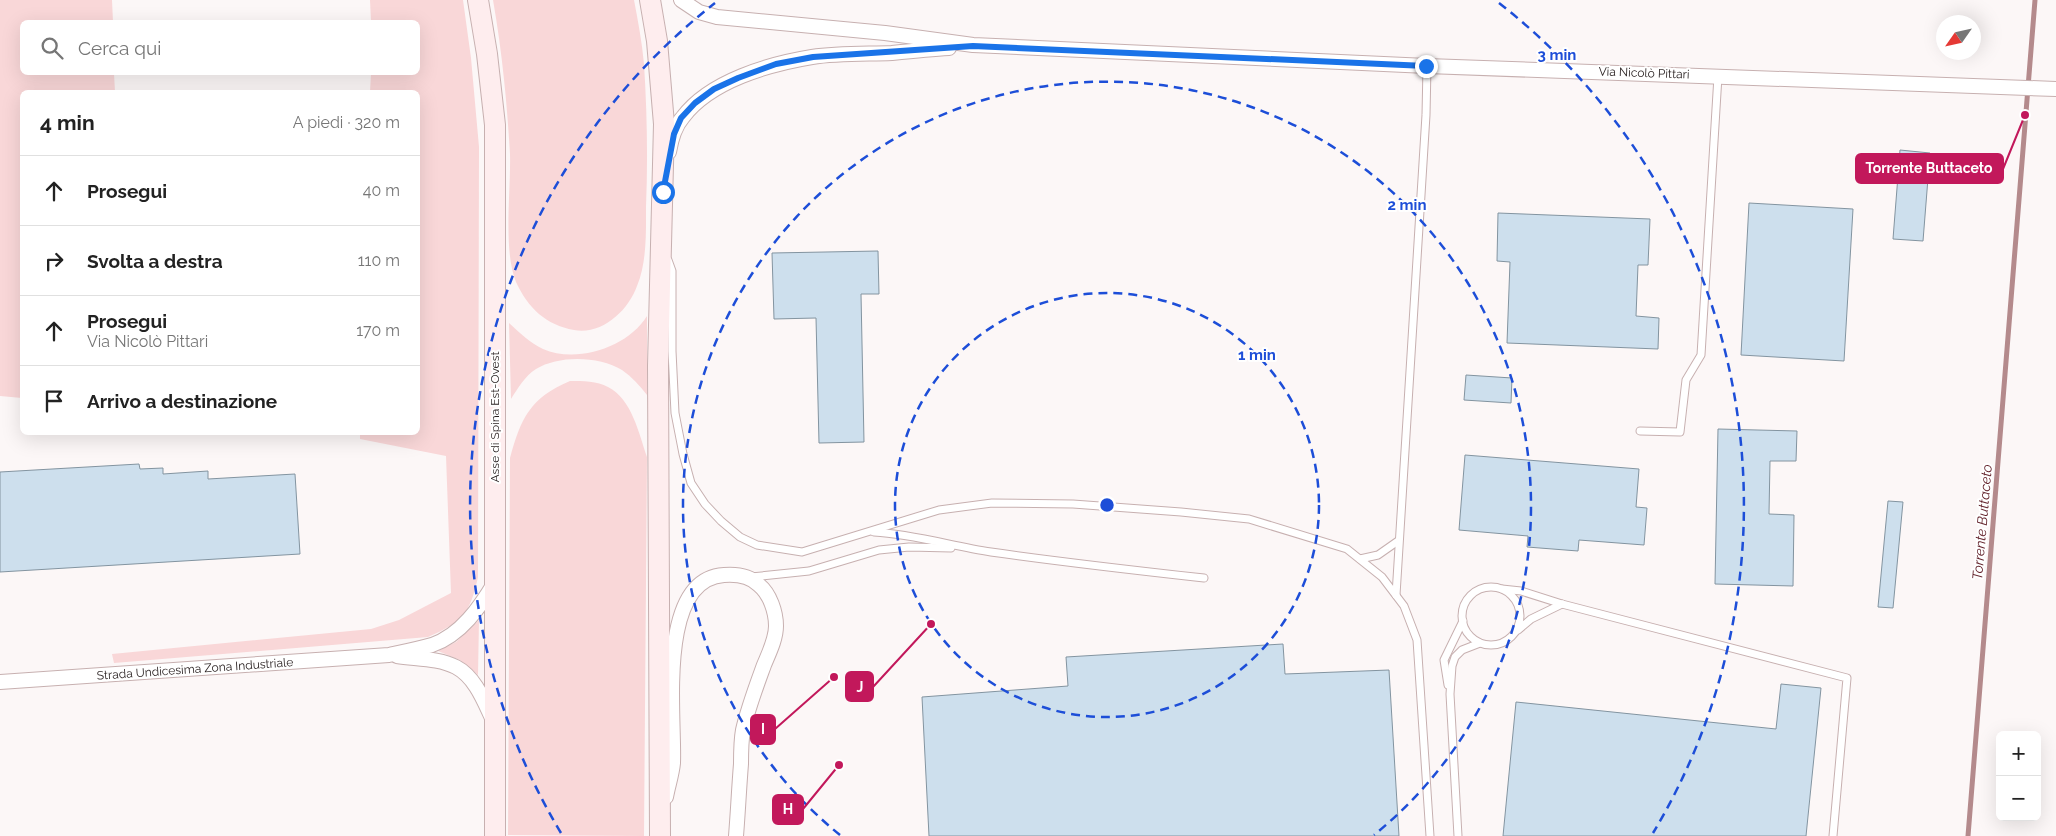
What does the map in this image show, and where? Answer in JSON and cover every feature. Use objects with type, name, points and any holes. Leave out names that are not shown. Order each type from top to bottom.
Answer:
[{"type":"main road","name":"Asse di Spina Est-Ovest","points":[[478,0],[488,54],[495,125],[495,836]]},
{"type":"main road","points":[[650,0],[664,124],[658,366],[660,829]]},
{"type":"street","points":[[681,0],[700,12],[717,17],[885,34],[973,46]]},
{"type":"street","points":[[663,192],[670,149],[681,118],[695,103],[714,89],[776,64],[813,57],[973,46]]},
{"type":"street","name":"Via Nicolò Pittari","points":[[973,46],[1426,66],[2056,89]]},
{"type":"street","points":[[660,829],[673,766],[672,677],[674,644],[680,620],[689,596],[698,586],[711,578],[733,575],[749,578],[760,586],[771,602],[776,616],[773,641],[751,701],[743,733],[736,836]]},
{"type":"street","points":[[389,655],[432,644],[447,637],[463,625],[481,604],[495,581]]},
{"type":"street","points":[[389,655],[440,662],[457,668],[480,692],[496,726]]},
{"type":"street","name":"Strada Undicesima Zona Industriale","points":[[0,682],[389,655]]},
{"type":"lane","points":[[1396,595],[1426,115],[1426,66]]},
{"type":"lane","points":[[1640,431],[1680,432],[1686,380],[1701,356],[1718,76]]},
{"type":"lane","points":[[661,241],[672,272],[672,351],[675,413],[691,484],[720,521],[740,537],[757,545],[802,552],[948,508],[992,503],[1073,504],[1249,519],[1347,548],[1382,577],[1396,595],[1404,606],[1417,640],[1430,836]]},
{"type":"lane","points":[[869,532],[893,533],[972,549],[1055,561],[1204,578]]},
{"type":"lane","points":[[1360,559],[1378,555],[1398,541]]},
{"type":"lane","points":[[749,578],[809,571],[879,550],[909,547],[972,549]]},
{"type":"lane","points":[[1562,604],[1531,619],[1509,639],[1500,644],[1480,643],[1468,634],[1463,620],[1463,610],[1466,601],[1473,593],[1482,588],[1492,587],[1528,593],[1562,604],[1848,678],[1833,836]]},
{"type":"lane","points":[[1502,589],[1514,598],[1520,612],[1520,622],[1516,632]]},
{"type":"lane","points":[[1458,836],[1450,694],[1444,660],[1463,620]]},
{"type":"lane","points":[[1450,694],[1452,666],[1455,657],[1462,650],[1480,643]]},
{"type":"shaded area","points":[[0,0],[112,0],[113,20],[20,20],[20,75],[114,75],[115,90],[20,90],[20,398],[0,396]]},
{"type":"shaded area","points":[[370,0],[463,0],[471,58],[479,147],[478,577],[472,600],[457,621],[428,637],[114,663],[112,654],[371,629],[399,620],[451,593],[446,456],[360,439],[360,435],[420,435],[420,90],[370,90],[371,75],[420,75],[420,20],[371,20]]},
{"type":"shaded area","points":[[493,0],[634,0],[643,56],[646,99],[646,237],[643,267],[637,286],[627,304],[613,319],[594,329],[584,331],[564,328],[539,314],[526,300],[516,282],[512,269],[508,220],[510,154],[502,57]]},
{"type":"shaded area","points":[[647,316],[647,395],[636,382],[613,365],[591,360],[567,359],[545,364],[536,369],[525,379],[511,399],[509,323],[538,347],[556,353],[571,355],[601,350],[615,344],[628,336]]},
{"type":"shaded area","points":[[570,381],[585,381],[599,384],[608,387],[616,393],[629,408],[634,418],[647,457],[644,836],[508,835],[510,458],[518,431],[536,402]]},
{"type":"shaded area","points":[[479,620],[478,675],[460,660],[438,651],[456,642]]},
{"type":"building","points":[[1900,150],[1930,153],[1923,241],[1893,239]]},
{"type":"building","points":[[1749,203],[1853,209],[1844,361],[1741,355]]},
{"type":"building","points":[[1498,213],[1650,219],[1648,265],[1638,265],[1636,316],[1659,318],[1658,349],[1507,343],[1510,262],[1497,261]]},
{"type":"building","points":[[878,251],[879,294],[861,294],[864,442],[819,443],[816,318],[774,319],[772,253]]},
{"type":"building","points":[[1466,375],[1512,378],[1511,403],[1464,400]]},
{"type":"building","points":[[1718,429],[1797,431],[1796,461],[1770,461],[1769,514],[1794,515],[1793,586],[1715,584]]},
{"type":"building","points":[[1465,455],[1639,469],[1636,507],[1647,508],[1644,545],[1579,540],[1578,551],[1527,547],[1528,536],[1459,530]]},
{"type":"building","points":[[139,464],[140,469],[163,468],[163,474],[208,471],[208,479],[295,474],[300,554],[0,572],[0,472]]},
{"type":"building","points":[[1888,501],[1903,502],[1893,608],[1878,607]]},
{"type":"building","points":[[1283,644],[1285,674],[1389,670],[1399,836],[929,836],[922,697],[1068,686],[1066,657]]},
{"type":"building","points":[[1781,684],[1821,688],[1806,836],[1503,836],[1516,702],[1776,729]]},
{"type":"waterway","name":"Torrente Buttaceto","points":[[1968,836],[2035,0]]},
{"type":"place","name":"Torrente Buttaceto","points":[[2025,115]]},
{"type":"place","name":"J","points":[[931,624]]},
{"type":"place","name":"I","points":[[834,677]]},
{"type":"place","name":"H","points":[[839,765]]},
{"type":"route","points":[[663,192],[674,134],[681,118],[695,103],[714,89],[738,78],[776,64],[813,57],[973,46],[1426,66]]}]
